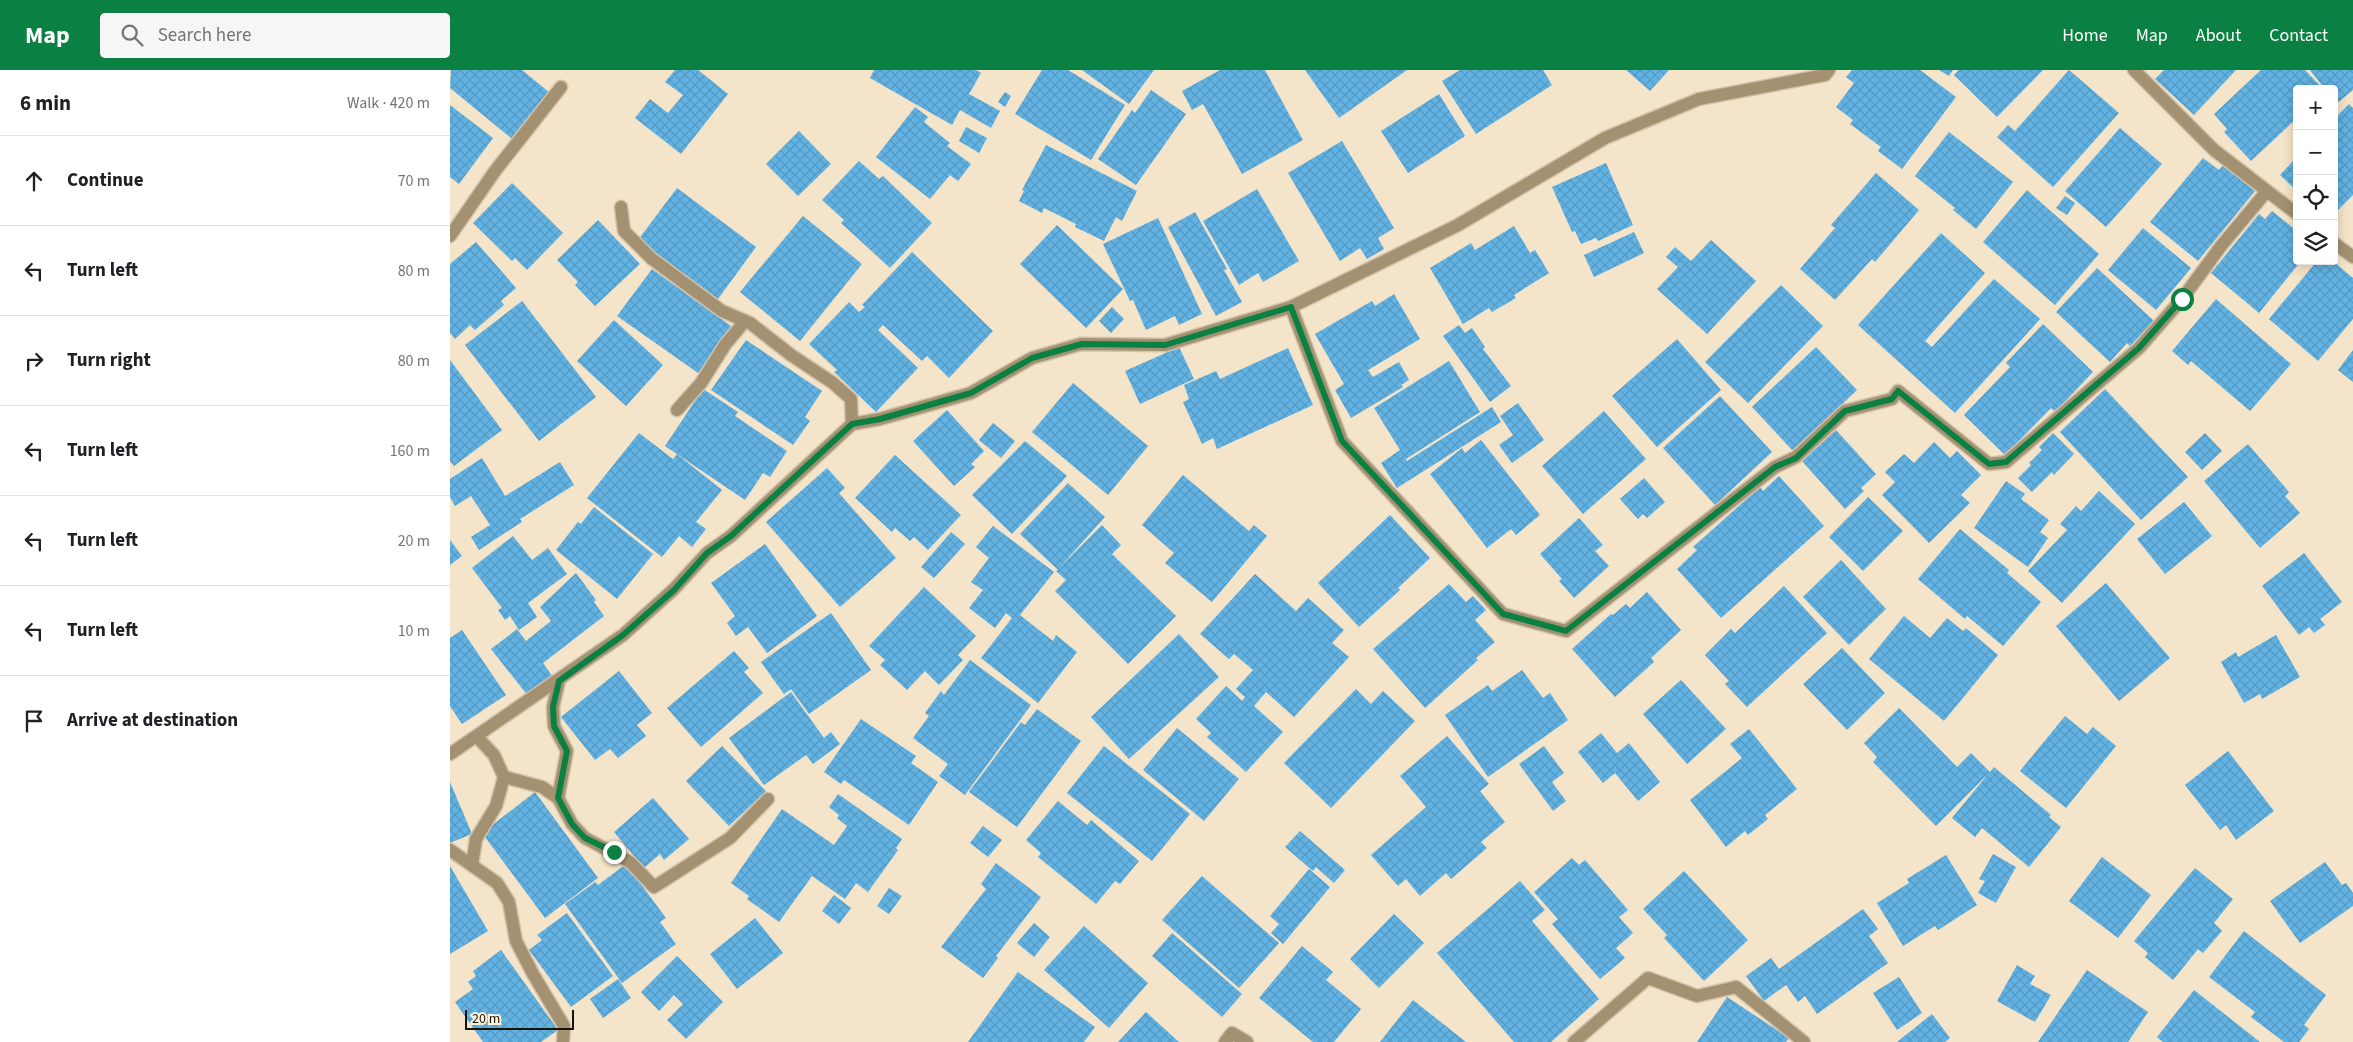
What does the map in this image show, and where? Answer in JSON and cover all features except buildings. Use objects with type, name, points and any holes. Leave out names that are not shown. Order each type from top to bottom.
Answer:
[{"type":"street","points":[[450,754],[559,681],[623,635],[674,590],[707,553],[731,536],[852,424],[880,419],[971,393],[1032,358],[1082,344],[1165,345],[1291,307],[1458,225],[1605,138],[1699,99],[1826,75],[1829,70]]},
{"type":"street","points":[[2134,70],[2214,150],[2293,211]]},
{"type":"street","points":[[450,236],[495,171],[561,87]]},
{"type":"street","points":[[1291,307],[1342,441],[1503,614],[1566,631],[1775,467],[1796,458],[1845,411],[1892,399],[1898,391],[1989,464],[2006,462],[2139,348],[2182,299],[2267,191]]},
{"type":"street","points":[[621,207],[624,231],[652,259],[722,311],[745,320],[833,383],[851,399],[852,424]]},
{"type":"street","points":[[2338,246],[2353,257]]},
{"type":"street","points":[[677,410],[701,382],[725,345],[745,320]]},
{"type":"street","points":[[558,798],[567,751],[554,726],[553,707],[559,681]]},
{"type":"street","points":[[472,865],[476,839],[496,806],[504,777],[494,755],[477,736]]},
{"type":"street","points":[[504,777],[542,787],[558,798],[572,824],[585,838],[630,862],[654,887],[730,838],[768,799]]},
{"type":"street","points":[[450,850],[497,883],[509,902],[516,941],[564,1026],[562,1042]]},
{"type":"street","points":[[1574,1042],[1648,978],[1697,996],[1736,986],[1804,1042]]},
{"type":"street","points":[[1225,1042],[1232,1033],[1247,1042]]},
{"type":"route","points":[[614,852],[585,838],[572,824],[558,798],[564,775],[567,751],[554,726],[553,707],[559,681],[623,635],[674,590],[707,553],[731,536],[852,424],[880,419],[971,393],[1032,358],[1082,344],[1165,345],[1291,307],[1342,441],[1503,614],[1566,631],[1775,467],[1796,458],[1845,411],[1892,399],[1898,391],[1989,464],[2006,462],[2139,348],[2182,299]]}]
